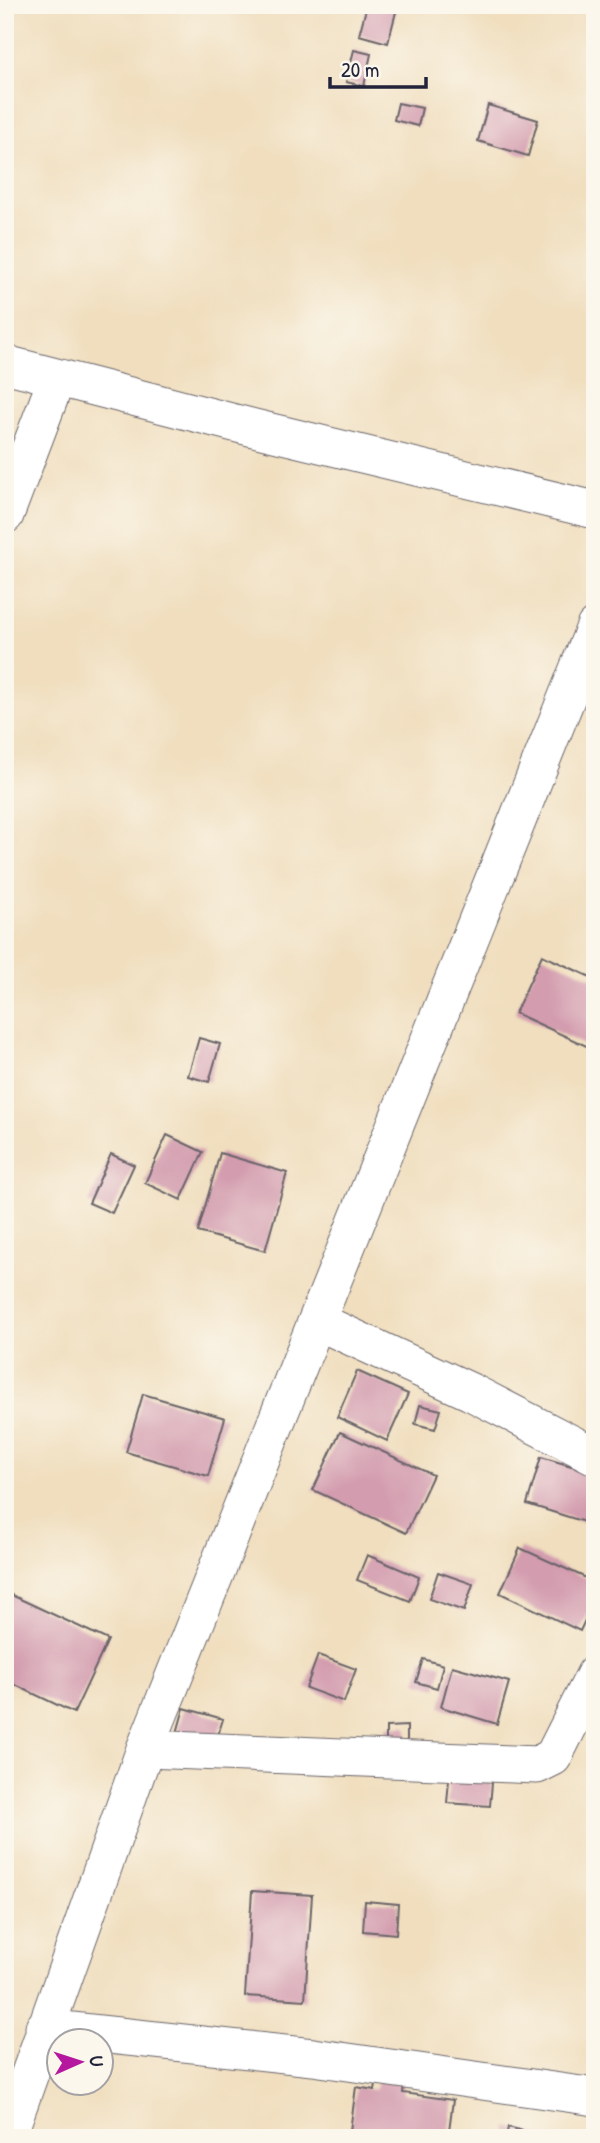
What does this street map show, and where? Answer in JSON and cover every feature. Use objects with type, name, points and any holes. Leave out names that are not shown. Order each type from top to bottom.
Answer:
[{"type":"street","points":[[5,364],[595,510]]},
{"type":"street","points":[[5,515],[57,378]]},
{"type":"street","points":[[7,2138],[145,1749],[595,626]]},
{"type":"street","points":[[317,1321],[471,1392],[595,1457]]},
{"type":"street","points":[[145,1749],[537,1765],[553,1757],[595,1674]]},
{"type":"street","points":[[44,2028],[326,2058],[595,2097]]},
{"type":"building","points":[[367,5],[397,8],[388,43],[359,35]]},
{"type":"building","points":[[354,50],[371,54],[364,86],[346,82]]},
{"type":"building","points":[[398,103],[422,108],[418,126],[394,120]]},
{"type":"building","points":[[488,105],[538,120],[528,156],[478,141]]},
{"type":"building","points":[[542,955],[595,979],[595,1050],[515,1013]]},
{"type":"building","points":[[199,1038],[220,1044],[209,1082],[188,1076]]},
{"type":"building","points":[[167,1135],[203,1152],[181,1200],[145,1183]]},
{"type":"building","points":[[220,1153],[287,1173],[265,1251],[198,1232]]},
{"type":"building","points":[[111,1154],[134,1165],[112,1213],[89,1203]]},
{"type":"building","points":[[357,1371],[408,1394],[387,1441],[337,1417]]},
{"type":"building","points":[[143,1394],[225,1418],[208,1476],[126,1452]]},
{"type":"building","points":[[420,1405],[441,1410],[435,1429],[415,1424]]},
{"type":"building","points":[[340,1432],[433,1475],[406,1533],[313,1490]]},
{"type":"building","points":[[541,1457],[595,1473],[595,1512],[591,1524],[527,1504]]},
{"type":"building","points":[[520,1548],[595,1582],[595,1599],[580,1631],[500,1593]]},
{"type":"building","points":[[367,1555],[419,1577],[410,1601],[357,1580]]},
{"type":"building","points":[[438,1572],[473,1584],[464,1611],[429,1599]]},
{"type":"building","points":[[5,1592],[108,1640],[74,1713],[5,1680]]},
{"type":"building","points":[[318,1655],[356,1669],[344,1702],[306,1688]]},
{"type":"building","points":[[423,1659],[443,1665],[437,1688],[416,1682]]},
{"type":"building","points":[[452,1666],[509,1682],[497,1724],[441,1707]]},
{"type":"building","points":[[184,1708],[223,1719],[215,1745],[177,1733]]},
{"type":"building","points":[[407,1726],[407,1741],[386,1742],[386,1727]]},
{"type":"building","points":[[450,1768],[493,1772],[490,1806],[447,1803]]},
{"type":"building","points":[[252,1891],[312,1895],[305,2000],[245,1996]]},
{"type":"building","points":[[365,1901],[398,1904],[396,1934],[363,1931]]},
{"type":"building","points":[[378,2074],[405,2078],[403,2093],[453,2100],[448,2138],[349,2138],[356,2087],[375,2090]]},
{"type":"building","points":[[508,2127],[546,2137],[546,2138],[506,2138]]}]
